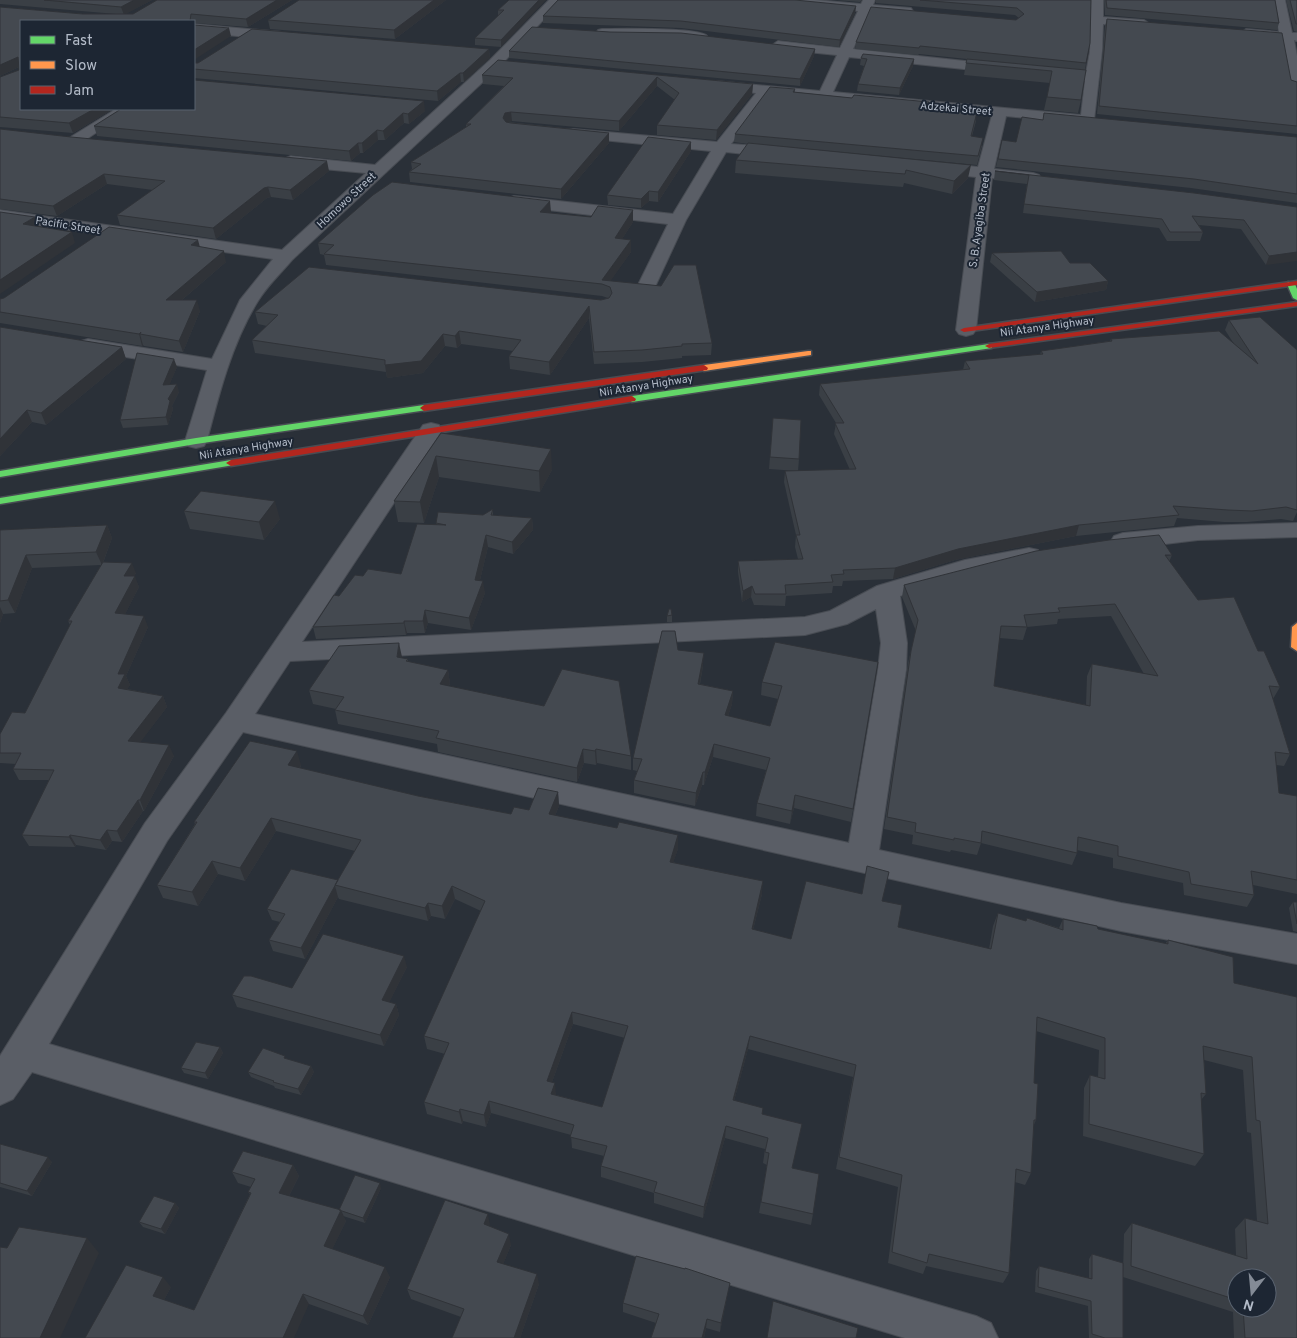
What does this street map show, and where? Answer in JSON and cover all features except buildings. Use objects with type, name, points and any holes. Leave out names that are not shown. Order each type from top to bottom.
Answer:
[{"type":"main road","points":[[961,331],[1294,284],[1297,298]]},
{"type":"main road","name":"Nii Atanya Highway","points":[[0,501],[431,430],[884,361],[1297,304]]},
{"type":"main road","points":[[0,474],[196,441],[821,351]]},
{"type":"main road","points":[[1297,628],[1297,647]]},
{"type":"street","name":"Homowo Street","points":[[196,441],[220,366],[245,306],[379,170],[500,58],[556,0]]},
{"type":"street","points":[[772,0],[868,4],[916,12]]},
{"type":"street","points":[[1033,72],[1093,78],[1097,0]]},
{"type":"street","points":[[1279,0],[1291,37],[1297,87]]},
{"type":"street","points":[[825,95],[868,4]]},
{"type":"street","points":[[1096,20],[1157,25]]},
{"type":"street","points":[[234,43],[265,24]]},
{"type":"street","points":[[195,28],[296,37]]},
{"type":"street","points":[[529,28],[547,29]]},
{"type":"street","points":[[592,32],[663,33],[715,37]]},
{"type":"street","points":[[1236,32],[1291,37]]},
{"type":"street","points":[[764,43],[845,54],[1013,70]]},
{"type":"street","name":"Adzekai Street","points":[[697,83],[1092,120],[1093,78]]},
{"type":"street","points":[[645,289],[678,220],[720,147],[765,90]]},
{"type":"street","points":[[426,105],[446,107]]},
{"type":"street","points":[[74,141],[122,110]]},
{"type":"street","name":"S. B. Ayagiba Street","points":[[961,331],[985,173],[1000,112]]},
{"type":"street","points":[[562,132],[799,155]]},
{"type":"street","points":[[55,138],[103,144]]},
{"type":"street","points":[[280,160],[379,170]]},
{"type":"street","points":[[916,166],[1048,180]]},
{"type":"street","points":[[366,183],[386,186]]},
{"type":"street","points":[[503,199],[678,220]]},
{"type":"street","name":"Pacific Street","points":[[0,215],[108,231],[285,264]]},
{"type":"street","points":[[85,247],[108,231]]},
{"type":"street","points":[[67,341],[220,366]]},
{"type":"street","points":[[0,1087],[24,1052],[156,832],[283,652],[431,430]]},
{"type":"street","points":[[1104,543],[1198,533],[1297,530]]},
{"type":"street","points":[[283,652],[697,633],[805,626],[838,618],[886,592],[965,568],[1048,552]]},
{"type":"street","points":[[862,859],[892,670],[894,643],[886,592]]},
{"type":"street","points":[[236,720],[1122,917],[1297,949]]},
{"type":"street","points":[[24,1052],[976,1338]]},
{"type":"traffic: fast","points":[[1291,284],[1297,298]]},
{"type":"traffic: fast","points":[[632,399],[989,346]]},
{"type":"traffic: fast","points":[[0,474],[196,441],[424,408]]},
{"type":"traffic: fast","points":[[0,501],[231,463]]},
{"type":"traffic: slow","points":[[704,368],[808,353]]},
{"type":"traffic: slow","points":[[1297,627],[1297,647]]},
{"type":"traffic: jam","points":[[964,330],[1297,283]]},
{"type":"traffic: jam","points":[[989,346],[1297,304]]},
{"type":"traffic: jam","points":[[424,408],[704,368]]},
{"type":"traffic: jam","points":[[231,463],[632,399]]}]
